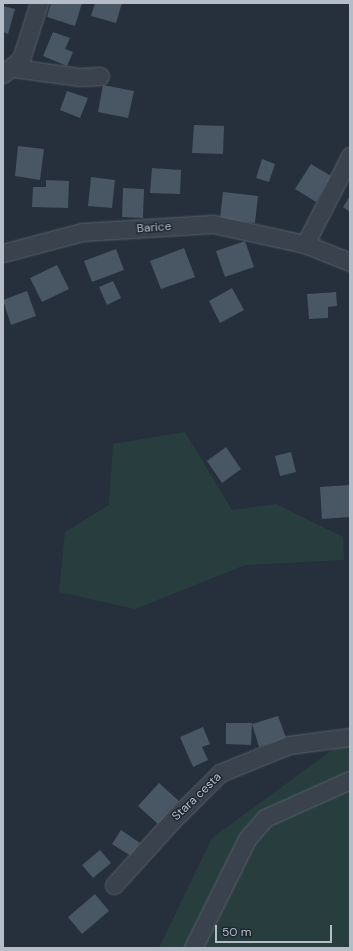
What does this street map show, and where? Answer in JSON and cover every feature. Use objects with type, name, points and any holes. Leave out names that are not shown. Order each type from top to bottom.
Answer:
[{"type":"street","points":[[8,71],[21,59],[39,3]]},
{"type":"street","points":[[8,71],[80,77],[100,76]]},
{"type":"street","points":[[305,244],[350,156]]},
{"type":"street","name":"Barice","points":[[3,253],[82,232],[213,224],[305,244],[350,262]]},
{"type":"street","name":"Stara cesta","points":[[114,885],[171,822],[220,773],[289,745],[350,737]]},
{"type":"street","points":[[193,948],[247,839],[265,818],[350,780]]},
{"type":"green space","points":[[185,432],[232,510],[276,504],[343,537],[344,560],[245,565],[135,609],[59,592],[65,532],[109,505],[113,444]]},
{"type":"green space","points":[[350,737],[350,948],[159,948],[212,838]]},
{"type":"building","points":[[51,3],[82,3],[75,26],[47,17]]},
{"type":"building","points":[[95,3],[122,3],[116,23],[91,16]]},
{"type":"building","points":[[3,6],[15,9],[8,34],[3,32]]},
{"type":"building","points":[[53,32],[70,38],[65,49],[73,52],[67,66],[43,56]]},
{"type":"building","points":[[103,85],[134,91],[128,118],[98,112]]},
{"type":"building","points":[[67,91],[88,98],[80,118],[60,110]]},
{"type":"building","points":[[194,125],[224,126],[223,154],[192,153]]},
{"type":"building","points":[[18,146],[44,149],[40,180],[15,176]]},
{"type":"building","points":[[262,159],[275,164],[269,182],[256,178]]},
{"type":"building","points":[[311,164],[331,176],[316,202],[295,189]]},
{"type":"building","points":[[152,168],[181,170],[180,194],[150,193]]},
{"type":"building","points":[[91,177],[115,180],[112,208],[88,206]]},
{"type":"building","points":[[46,180],[69,181],[68,208],[32,207],[33,187],[46,187]]},
{"type":"building","points":[[123,188],[144,189],[143,218],[122,217]]},
{"type":"building","points":[[223,192],[258,196],[255,223],[220,219]]},
{"type":"building","points":[[350,196],[350,212],[343,207]]},
{"type":"building","points":[[245,241],[254,267],[225,277],[216,251]]},
{"type":"building","points":[[184,248],[195,277],[161,289],[150,261]]},
{"type":"building","points":[[116,249],[124,270],[92,282],[84,261]]},
{"type":"building","points":[[57,265],[69,289],[42,302],[30,278]]},
{"type":"building","points":[[113,281],[121,298],[107,305],[99,287]]},
{"type":"building","points":[[232,288],[244,310],[220,323],[209,301]]},
{"type":"building","points":[[27,291],[36,316],[11,325],[3,300]]},
{"type":"building","points":[[336,292],[337,306],[328,307],[328,318],[309,319],[307,294]]},
{"type":"building","points":[[226,447],[241,469],[222,483],[207,461]]},
{"type":"building","points":[[291,452],[296,472],[280,476],[275,456]]},
{"type":"building","points":[[349,485],[350,517],[322,519],[320,487]]},
{"type":"building","points":[[278,716],[286,738],[259,747],[252,724]]},
{"type":"building","points":[[226,723],[252,723],[251,745],[226,744]]},
{"type":"building","points":[[203,727],[210,744],[202,747],[208,760],[193,767],[180,737]]},
{"type":"building","points":[[159,783],[179,801],[158,824],[138,806]]},
{"type":"building","points":[[121,830],[140,843],[131,856],[112,844]]},
{"type":"building","points":[[100,850],[111,863],[93,878],[82,865]]},
{"type":"building","points":[[95,894],[109,911],[82,934],[68,917]]}]
